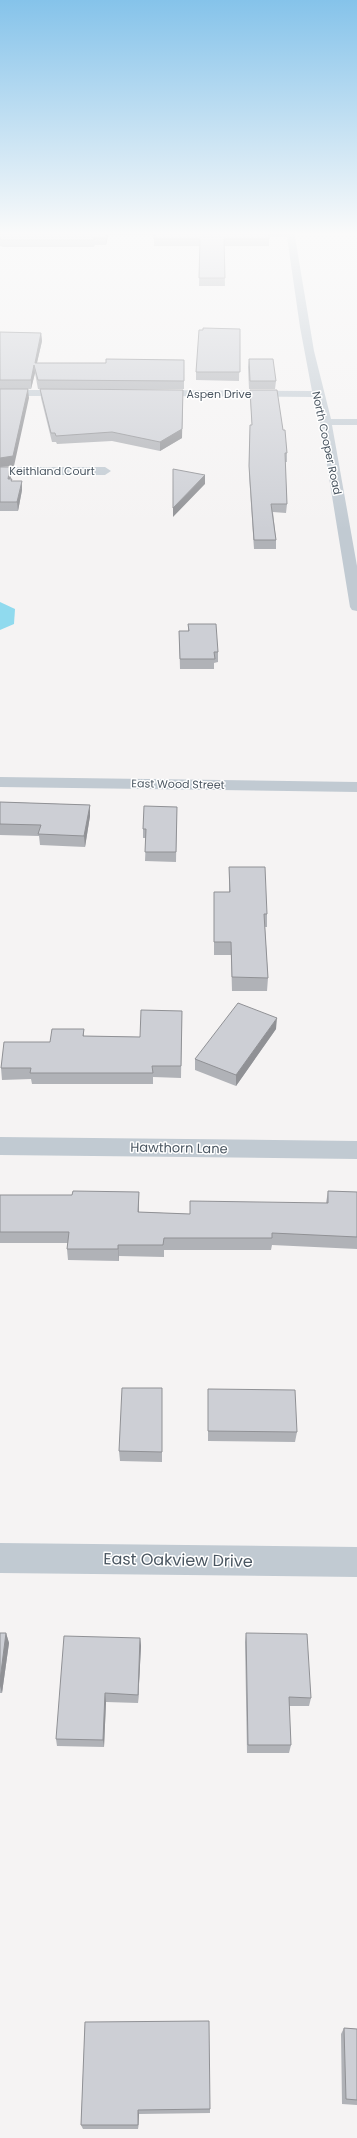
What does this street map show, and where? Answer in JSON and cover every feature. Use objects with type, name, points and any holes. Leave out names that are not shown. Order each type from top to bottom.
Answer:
[{"type":"street","name":"North Cooper Road","points":[[306,331],[317,394],[326,422],[354,562],[357,607]]},
{"type":"street","points":[[0,393],[79,393]]},
{"type":"street","name":"Aspen Drive","points":[[143,393],[317,394]]},
{"type":"street","points":[[326,422],[357,422]]},
{"type":"street","name":"Keithland Court","points":[[0,471],[105,471]]},
{"type":"street","name":"East Wood Street","points":[[0,782],[357,787]]},
{"type":"street","name":"Hawthorn Lane","points":[[0,1146],[357,1150]]},
{"type":"street","name":"East Oakview Drive","points":[[0,1558],[357,1562]]},
{"type":"water","points":[[0,602],[15,609],[14,624],[0,630]]},
{"type":"building","points":[[199,331],[240,331],[240,372],[196,372]]},
{"type":"building","points":[[0,332],[41,333],[35,363],[106,363],[106,359],[184,360],[184,381],[38,380],[34,365],[31,380],[0,380]]},
{"type":"building","points":[[249,359],[273,359],[276,381],[250,381]]},
{"type":"building","points":[[0,389],[28,389],[13,456],[0,458]]},
{"type":"building","points":[[40,389],[183,390],[182,429],[160,442],[112,432],[56,436],[55,433],[51,433]]},
{"type":"building","points":[[250,390],[277,390],[283,430],[285,430],[287,453],[285,453],[287,504],[271,504],[276,540],[254,540],[249,466],[250,425],[252,425]]},
{"type":"building","points":[[0,467],[10,467],[8,479],[12,479],[11,481],[22,481],[17,502],[0,502]]},
{"type":"building","points":[[173,469],[205,475],[173,508]]},
{"type":"building","points":[[188,624],[216,624],[218,652],[214,652],[215,659],[180,659],[179,631],[189,631]]},
{"type":"building","points":[[0,802],[90,805],[84,836],[38,834],[41,825],[0,824]]},
{"type":"building","points":[[144,806],[177,807],[176,852],[145,852],[146,829],[143,829]]},
{"type":"building","points":[[229,867],[265,867],[267,914],[264,914],[268,978],[232,977],[231,942],[214,942],[214,892],[230,892]]},
{"type":"building","points":[[238,1003],[277,1018],[236,1075],[195,1059]]},
{"type":"building","points":[[141,1010],[182,1011],[181,1066],[152,1066],[153,1073],[30,1073],[31,1068],[1,1068],[4,1042],[50,1042],[52,1029],[84,1029],[83,1036],[140,1037]]},
{"type":"building","points":[[73,1191],[139,1192],[138,1212],[190,1214],[190,1201],[328,1203],[328,1191],[357,1192],[357,1237],[272,1233],[272,1238],[164,1238],[163,1245],[118,1245],[118,1249],[67,1249],[69,1232],[0,1232],[0,1195],[72,1195]]},
{"type":"building","points":[[122,1388],[162,1388],[162,1452],[119,1451]]},
{"type":"building","points":[[208,1389],[295,1390],[297,1432],[208,1431]]},
{"type":"building","points":[[0,1633],[6,1633],[0,1680]]},
{"type":"building","points":[[246,1633],[307,1634],[311,1698],[289,1697],[291,1745],[248,1745]]},
{"type":"building","points":[[64,1636],[140,1638],[138,1695],[105,1693],[103,1740],[56,1739]]},
{"type":"building","points":[[209,2021],[210,2109],[138,2110],[138,2125],[81,2125],[85,2022]]},
{"type":"building","points":[[344,2028],[357,2029],[357,2100],[346,2099]]}]
